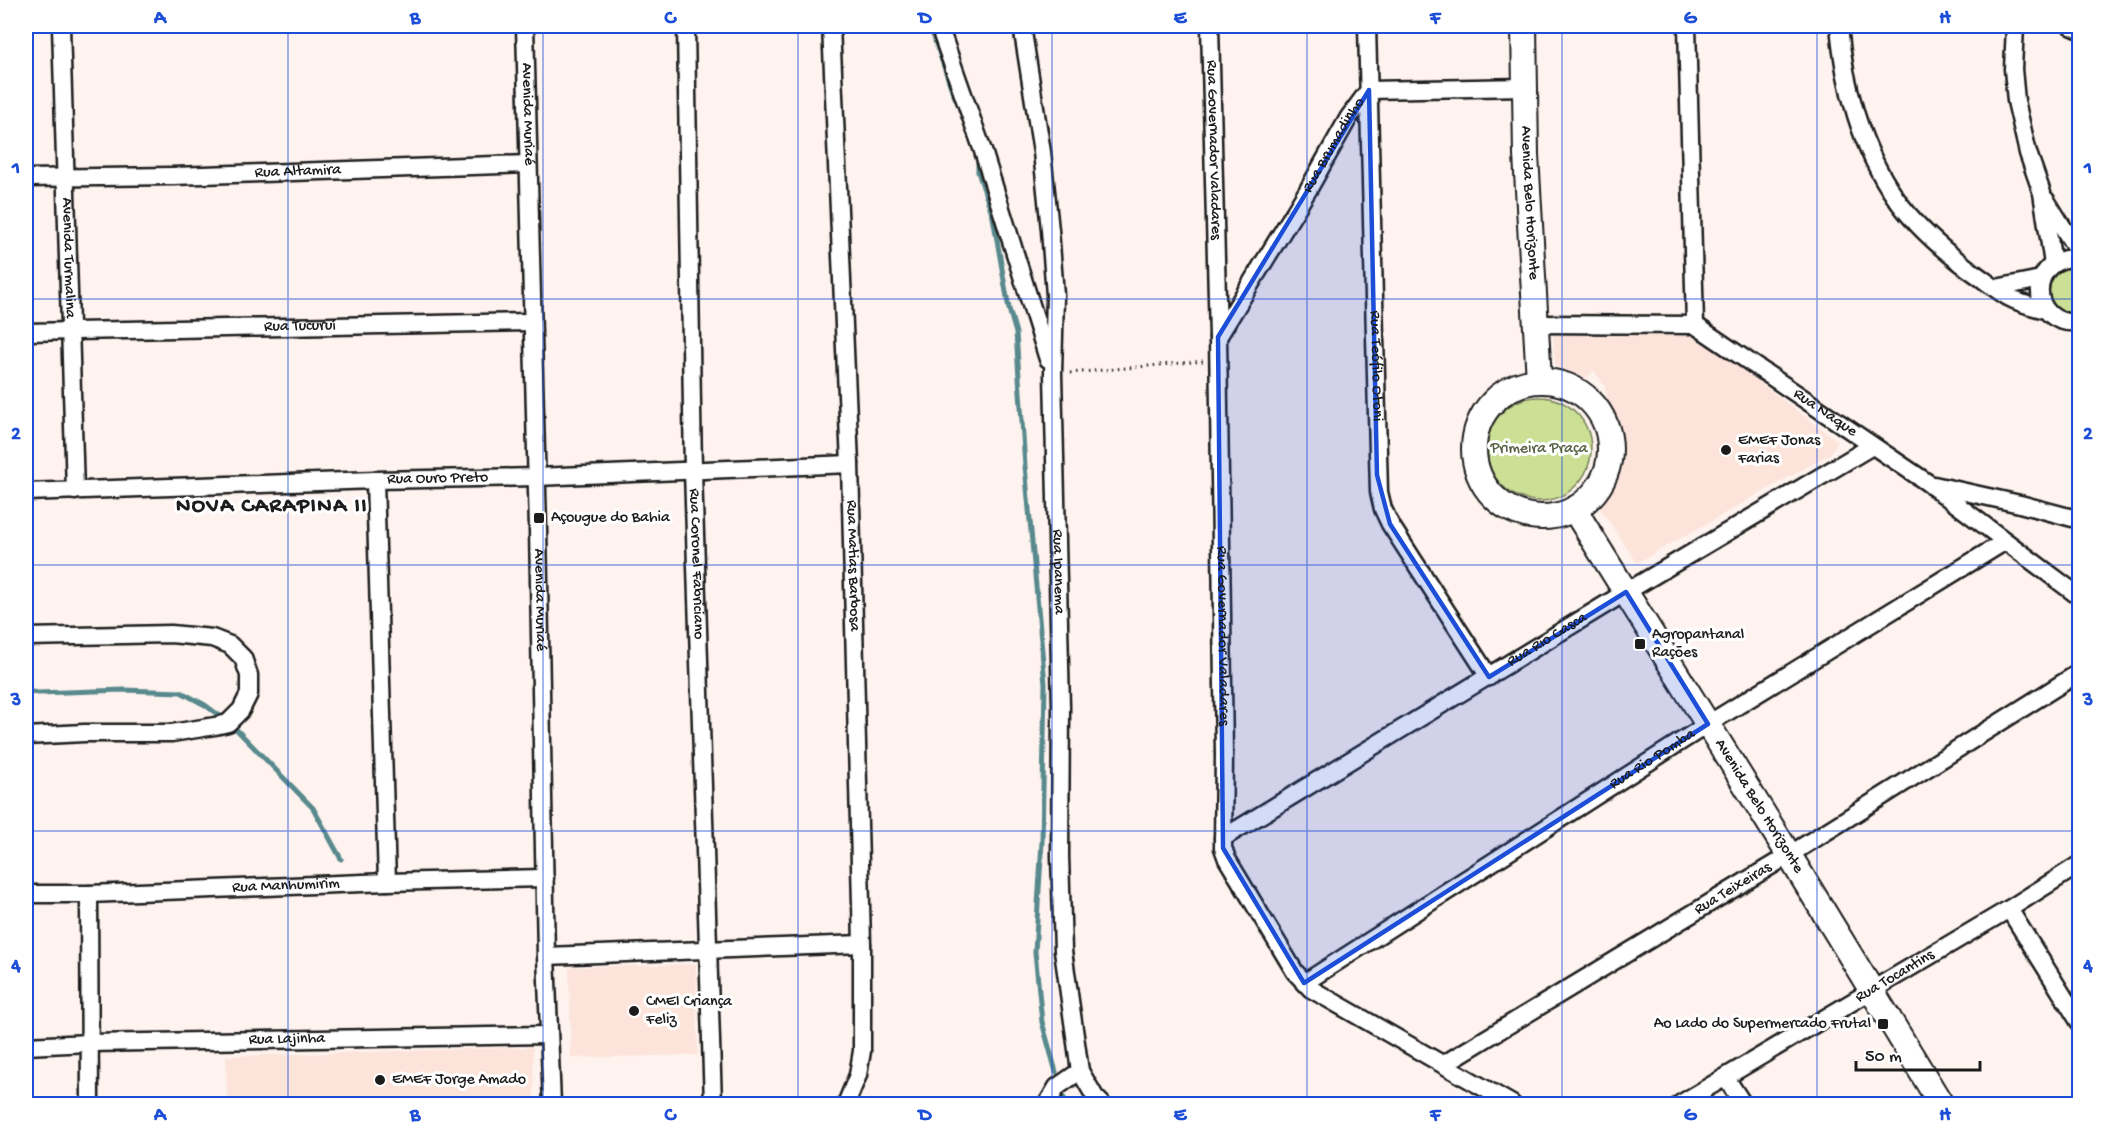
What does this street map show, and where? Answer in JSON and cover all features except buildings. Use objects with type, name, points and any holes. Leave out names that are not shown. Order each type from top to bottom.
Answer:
[{"type":"street","name":"Avenida Turmalina","points":[[61,26],[75,491]]},
{"type":"street","name":"Avenida Muriaé","points":[[525,26],[546,956],[552,1104]]},
{"type":"street","name":"Rua Coronel Fabriciano","points":[[686,26],[693,471],[713,1104]]},
{"type":"street","name":"Rua Matias Barbosa","points":[[831,26],[850,464],[862,944],[862,1051],[858,1075],[846,1104]]},
{"type":"street","points":[[939,26],[983,151],[1053,374]]},
{"type":"street","name":"Rua Ipanema","points":[[1022,26],[1041,152],[1055,295],[1053,374],[1061,707],[1059,834],[1063,951],[1080,1071]]},
{"type":"street","name":"Rua Governador Valadares","points":[[1210,26],[1218,337],[1224,754],[1223,838],[1227,859],[1295,972],[1304,983],[1512,1104]]},
{"type":"street","name":"Rua Teófilo Otoni","points":[[1367,26],[1379,492],[1390,524],[1489,677]]},
{"type":"street","name":"Avenida Belo Horizonte","points":[[1524,26],[1526,154],[1539,381]]},
{"type":"street","points":[[1537,324],[1695,325],[1686,26]]},
{"type":"street","points":[[1839,26],[1841,50],[1855,114],[1872,156],[1895,197],[1922,229],[1957,260],[1996,288],[2017,301],[2046,310],[2057,320],[2079,322]]},
{"type":"street","points":[[2015,26],[2013,69],[2016,100],[2028,153],[2042,194],[2053,264]]},
{"type":"street","name":"Rua Brumadinho","points":[[1218,337],[1308,190],[1349,117],[1369,90],[1525,87]]},
{"type":"street","name":"Rua Altamira","points":[[26,178],[173,176],[528,164]]},
{"type":"street","points":[[2042,194],[2079,257],[2062,259],[2053,264],[2041,279],[2040,295],[2046,310]]},
{"type":"street","points":[[1996,288],[2041,279]]},
{"type":"street","name":"Rua Tucuruí","points":[[26,332],[531,322]]},
{"type":"street","name":"Rua Naque","points":[[1695,325],[1928,483],[2079,597]]},
{"type":"street","points":[[1539,381],[1559,383],[1578,390],[1593,404],[1605,421],[1610,441],[1609,461],[1603,480],[1591,497],[1574,509],[1558,515],[1541,517],[1524,514],[1494,497],[1477,467],[1474,450],[1483,416],[1493,402],[1514,387],[1539,381]]},
{"type":"street","name":"Rua Rio Casca","points":[[1223,838],[1626,592],[1872,446]]},
{"type":"street","name":"Rua Ouro Preto","points":[[26,492],[536,477],[850,464]]},
{"type":"street","points":[[375,480],[387,882]]},
{"type":"street","points":[[1928,483],[2079,520]]},
{"type":"street","name":"Avenida Belo Horizonte","points":[[1574,509],[1941,1104]]},
{"type":"street","name":"Rua Rio Pomba","points":[[1304,983],[1708,724],[2004,542]]},
{"type":"street","points":[[26,637],[171,634],[212,638],[230,645],[243,658],[249,675],[249,694],[241,710],[228,723],[172,733],[84,733],[26,736]]},
{"type":"street","name":"Rua Teixeiras","points":[[1444,1064],[1789,855],[2079,672]]},
{"type":"street","name":"Rua Tocantins","points":[[1680,1104],[2009,909],[2079,864]]},
{"type":"street","name":"Rua Manhumirim","points":[[26,894],[88,894],[545,878]]},
{"type":"street","points":[[88,894],[90,1104]]},
{"type":"street","points":[[2009,909],[2079,1023]]},
{"type":"street","points":[[546,956],[862,944]]},
{"type":"street","name":"Rua Lajinha","points":[[26,1046],[548,1035]]},
{"type":"street","points":[[1047,1104],[1057,1087],[1080,1071],[1098,1102]]},
{"type":"street","points":[[1726,1078],[1743,1104]]},
{"type":"path","points":[[1053,374],[1217,359]]},
{"type":"highlighted area","points":[[1369,90],[1377,475],[1390,524],[1489,677],[1626,592],[1708,724],[1304,983],[1223,848],[1218,337]]},
{"type":"shaded area","name":"EMEF Jonas Farias","points":[[1553,335],[1697,336],[1838,441],[1830,454],[1637,563],[1597,504],[1616,471],[1620,446],[1608,410],[1605,386],[1594,371],[1587,378],[1555,366]]},
{"type":"shaded area","name":"CMEI Criança Feliz","points":[[696,964],[698,1055],[571,1058],[569,967]]},
{"type":"shaded area","name":"EMEF Jorge Amado","points":[[533,1047],[534,1104],[227,1104],[226,1056]]},
{"type":"green space","points":[[2062,266],[2079,266],[2079,314],[2061,312],[2047,298],[2049,277]]},
{"type":"green space","name":"Primeira Praça","points":[[1539,397],[1559,401],[1576,412],[1587,429],[1591,449],[1587,469],[1576,486],[1559,497],[1539,501],[1519,497],[1502,486],[1491,469],[1487,449],[1491,429],[1502,412],[1519,401]]},
{"type":"waterway","points":[[930,26],[959,105]]},
{"type":"waterway","points":[[978,155],[978,172],[993,217],[1009,309],[1016,333],[1025,466],[1045,684],[1042,842],[1035,952],[1042,1022],[1056,1072]]},
{"type":"waterway","points":[[26,691],[38,693],[124,690],[181,692],[224,719]]},
{"type":"waterway","points":[[234,727],[313,808],[341,859]]},
{"type":"waterway","points":[[1064,1098],[1066,1104]]},
{"type":"place","name":"EMEF Jonas Farias","points":[[1726,450]]},
{"type":"place","name":"Açougue do Bahia","points":[[539,518]]},
{"type":"place","name":"Agropantanal Rações","points":[[1640,644]]},
{"type":"place","name":"CMEI Criança Feliz","points":[[634,1011]]},
{"type":"place","name":"Ao Lado do Supermercado Frutal","points":[[1883,1024]]},
{"type":"place","name":"EMEF Jorge Amado","points":[[380,1080]]},
{"type":"district","name":"NOVA CARAPINA II","points":[[272,507]]}]
